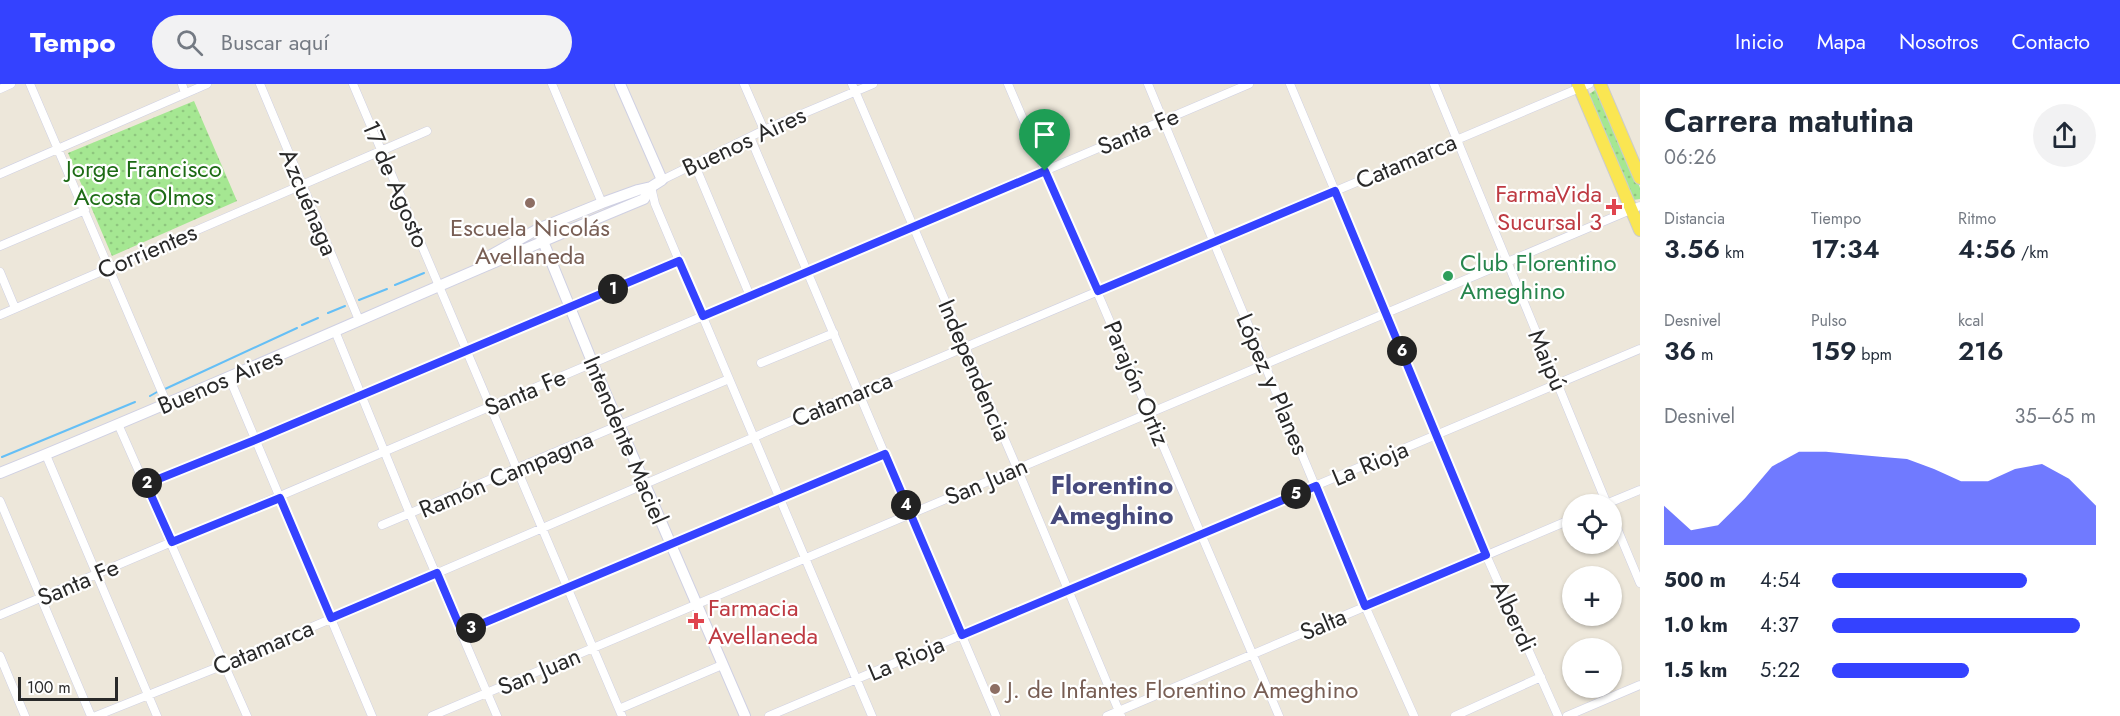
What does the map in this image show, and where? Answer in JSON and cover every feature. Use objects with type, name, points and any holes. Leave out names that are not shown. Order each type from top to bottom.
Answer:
[{"type":"main road","points":[[620,84],[662,180]]},
{"type":"main road","points":[[1600,84],[1640,178]]},
{"type":"main road","points":[[1582,85],[1636,208],[1640,230]]},
{"type":"main road","name":"Buenos Aires","points":[[439,285],[538,229],[602,203],[651,187],[662,180]]},
{"type":"main road","name":"Buenos Aires","points":[[0,473],[167,404],[439,285],[644,199],[651,187]]},
{"type":"main road","name":"Intendente Maciel","points":[[538,229],[593,364],[745,716]]},
{"type":"street","points":[[0,89],[12,84]]},
{"type":"street","points":[[30,84],[167,404]]},
{"type":"street","points":[[182,84],[185,93]]},
{"type":"street","points":[[0,174],[207,84]]},
{"type":"street","name":"Azcuénaga","points":[[260,84],[359,320]]},
{"type":"street","name":"17 de Agosto","points":[[353,84],[620,712]]},
{"type":"street","points":[[552,84],[602,203]]},
{"type":"street","points":[[744,84],[764,130]]},
{"type":"street","name":"Buenos Aires","points":[[662,180],[854,88],[873,84]]},
{"type":"street","name":"Parajón Ortiz","points":[[1008,84],[1279,716]]},
{"type":"street","name":"López y Planes","points":[[1148,84],[1365,606],[1414,716]]},
{"type":"street","name":"Santa Fe","points":[[0,615],[1164,121],[1237,86],[1249,84]]},
{"type":"street","name":"Alberdi","points":[[1290,84],[1486,555],[1558,716]]},
{"type":"street","name":"Maipú","points":[[1434,84],[1603,494]]},
{"type":"street","name":"Catamarca","points":[[96,716],[226,663],[1582,85]]},
{"type":"street","name":"Independencia","points":[[854,88],[1120,713]]},
{"type":"street","name":"Corrientes","points":[[0,315],[427,131]]},
{"type":"street","points":[[750,136],[996,716]]},
{"type":"street","points":[[694,163],[750,296]]},
{"type":"street","points":[[651,187],[655,204],[872,716]]},
{"type":"street","name":"San Juan","points":[[432,716],[1636,208]]},
{"type":"street","points":[[0,246],[85,210]]},
{"type":"street","points":[[146,484],[679,261]]},
{"type":"street","points":[[0,272],[15,308]]},
{"type":"street","points":[[335,331],[410,514],[497,716]]},
{"type":"street","points":[[761,363],[834,333]]},
{"type":"street","name":"La Rioja","points":[[769,716],[1640,350]]},
{"type":"street","points":[[229,377],[372,716]]},
{"type":"street","name":"Ramón Campagna","points":[[382,525],[729,379]]},
{"type":"street","points":[[118,424],[226,663],[247,716]]},
{"type":"street","points":[[462,632],[885,454]]},
{"type":"street","points":[[46,455],[157,716]]},
{"type":"street","points":[[1622,498],[1640,490]]},
{"type":"street","points":[[0,501],[91,716]]},
{"type":"street","name":"Salta","points":[[1107,716],[1120,713],[1252,654],[1562,523]]},
{"type":"street","points":[[1622,540],[1640,583]]},
{"type":"street","points":[[0,656],[25,716]]},
{"type":"street","points":[[620,712],[722,665]]},
{"type":"street","points":[[1455,716],[1542,677]]},
{"type":"street","points":[[1567,716],[1640,685]]},
{"type":"green space","points":[[1595,90],[1599,91],[1640,188],[1640,199],[1633,200],[1588,95]]},
{"type":"green space","name":"Jorge Francisco Acosta Olmos","points":[[194,101],[237,201],[112,256],[68,153]]},
{"type":"waterway","points":[[395,285],[424,273]]},
{"type":"waterway","points":[[359,300],[387,289]]},
{"type":"waterway","points":[[328,313],[345,306]]},
{"type":"waterway","points":[[302,325],[318,318]]},
{"type":"waterway","points":[[165,389],[297,328]]},
{"type":"waterway","points":[[150,396],[157,392]]},
{"type":"waterway","points":[[2,457],[135,402]]},
{"type":"place","name":"Escuela Nicolás Avellaneda","points":[[530,203]]},
{"type":"place","name":"FarmaVida Sucursal 3","points":[[1614,207]]},
{"type":"place","name":"Club Florentino Ameghino","points":[[1448,276]]},
{"type":"place","name":"Farmacia Avellaneda","points":[[696,621]]},
{"type":"place","name":"J. de Infantes Florentino Ameghino","points":[[995,689]]},
{"type":"district","name":"Florentino Ameghino","points":[[1112,500]]},
{"type":"route","points":[[1045,171],[1098,291],[1335,191],[1486,555],[1365,606],[1316,486],[962,635],[885,454],[462,632],[437,573],[331,618],[280,498],[172,542],[146,484],[679,261],[703,316],[1045,171]]}]
